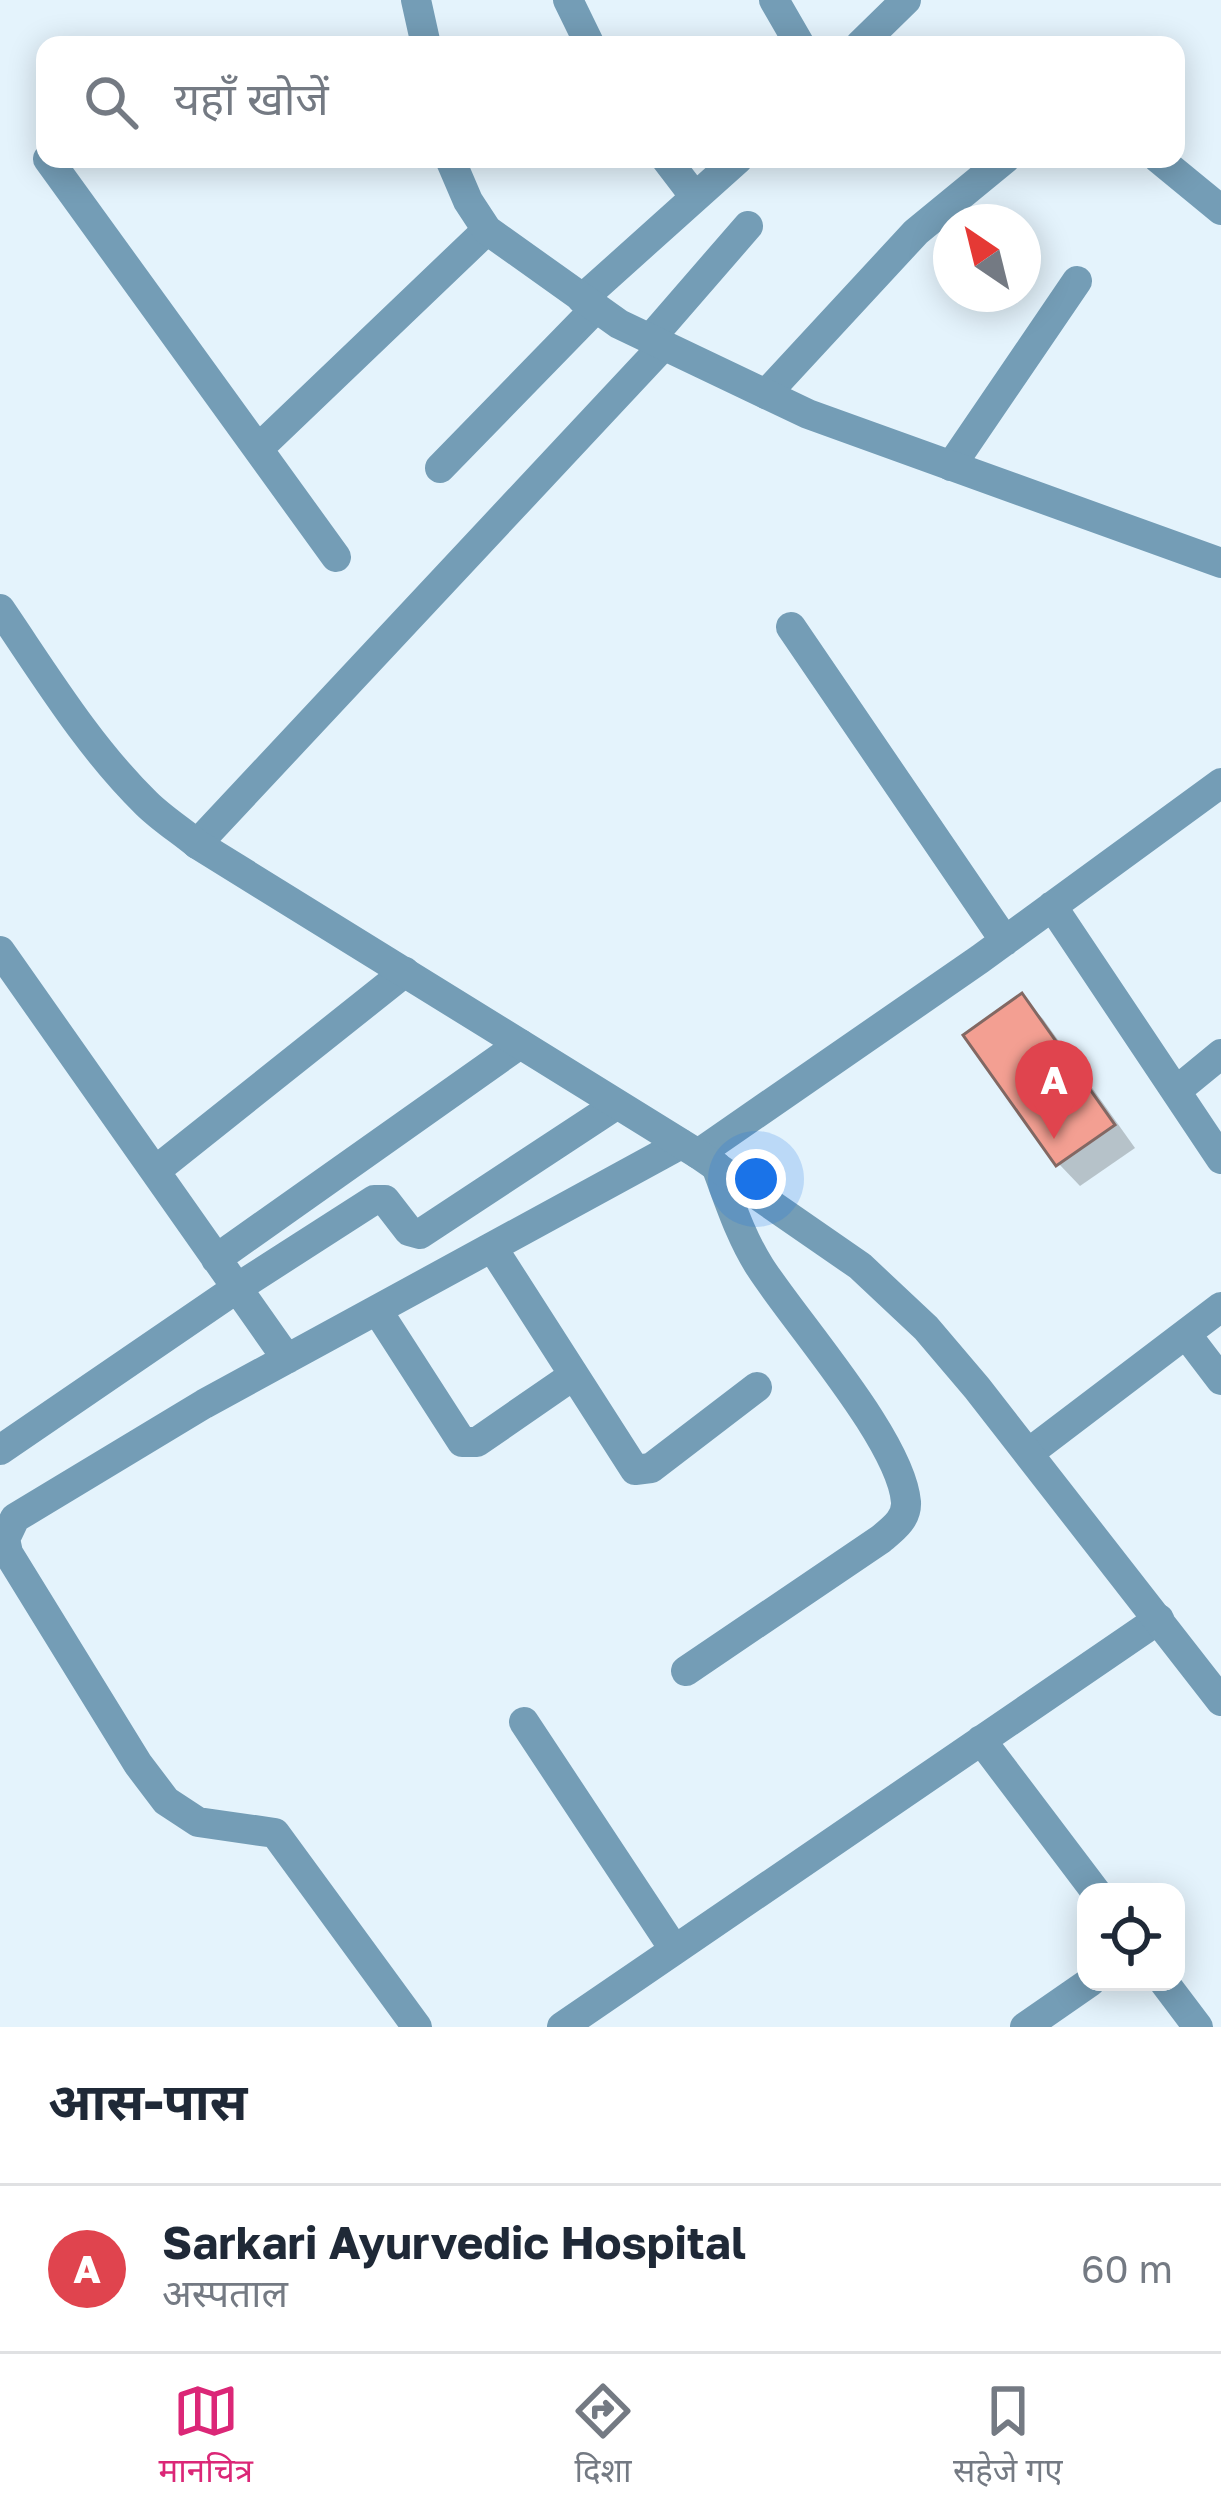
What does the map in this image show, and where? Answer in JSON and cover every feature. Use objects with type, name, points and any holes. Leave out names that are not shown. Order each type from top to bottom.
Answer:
[{"type":"street","points":[[416,0],[424,36]]},
{"type":"street","points":[[568,0],[586,36]]},
{"type":"street","points":[[775,0],[795,36]]},
{"type":"street","points":[[869,36],[906,0]]},
{"type":"street","points":[[55,168],[336,557]]},
{"type":"street","points":[[454,168],[487,230],[588,305],[657,342],[808,414],[1221,563]]},
{"type":"street","points":[[672,168],[695,197]]},
{"type":"street","points":[[440,468],[588,305],[728,168]]},
{"type":"street","points":[[766,394],[900,247],[993,168]]},
{"type":"street","points":[[1170,168],[1221,210]]},
{"type":"street","points":[[197,844],[657,342],[748,226]]},
{"type":"street","points":[[258,449],[487,230]]},
{"type":"street","points":[[951,466],[1077,280]]},
{"type":"street","points":[[0,609],[117,772],[147,804],[197,844],[698,1154],[824,1239],[893,1294],[1030,1452],[1221,1701]]},
{"type":"street","points":[[790,627],[1005,941]]},
{"type":"street","points":[[417,2027],[275,1833],[198,1822],[166,1802],[8,1553],[5,1539],[15,1518],[287,1359],[492,1247],[698,1154],[1005,941],[1221,783]]},
{"type":"street","points":[[1052,906],[1221,1159]]},
{"type":"street","points":[[0,950],[287,1359]]},
{"type":"street","points":[[155,1171],[405,972]]},
{"type":"street","points":[[216,1259],[520,1044]]},
{"type":"street","points":[[1176,1091],[1221,1054]]},
{"type":"street","points":[[5,1436],[378,1199],[413,1234],[420,1234],[616,1105]]},
{"type":"street","points":[[686,1671],[881,1539],[904,1516],[906,1503],[897,1472],[857,1401],[754,1257],[698,1154]]},
{"type":"street","points":[[492,1247],[628,1464],[643,1471],[757,1387]]},
{"type":"street","points":[[1030,1452],[1221,1307]]},
{"type":"street","points":[[377,1310],[462,1442],[477,1442],[574,1375]]},
{"type":"street","points":[[1186,1334],[1221,1381]]},
{"type":"street","points":[[562,2027],[1159,1618]]},
{"type":"street","points":[[524,1722],[674,1949]]},
{"type":"street","points":[[981,1740],[1089,1883]]},
{"type":"street","points":[[1025,2027],[1077,1991]]},
{"type":"street","points":[[1171,1991],[1198,2027]]},
{"type":"building","points":[[1022,993],[1115,1125],[1056,1166],[963,1035]]},
{"type":"place","name":"Sarkari Ayurvedic Hospital","points":[[1054,1139]]}]
